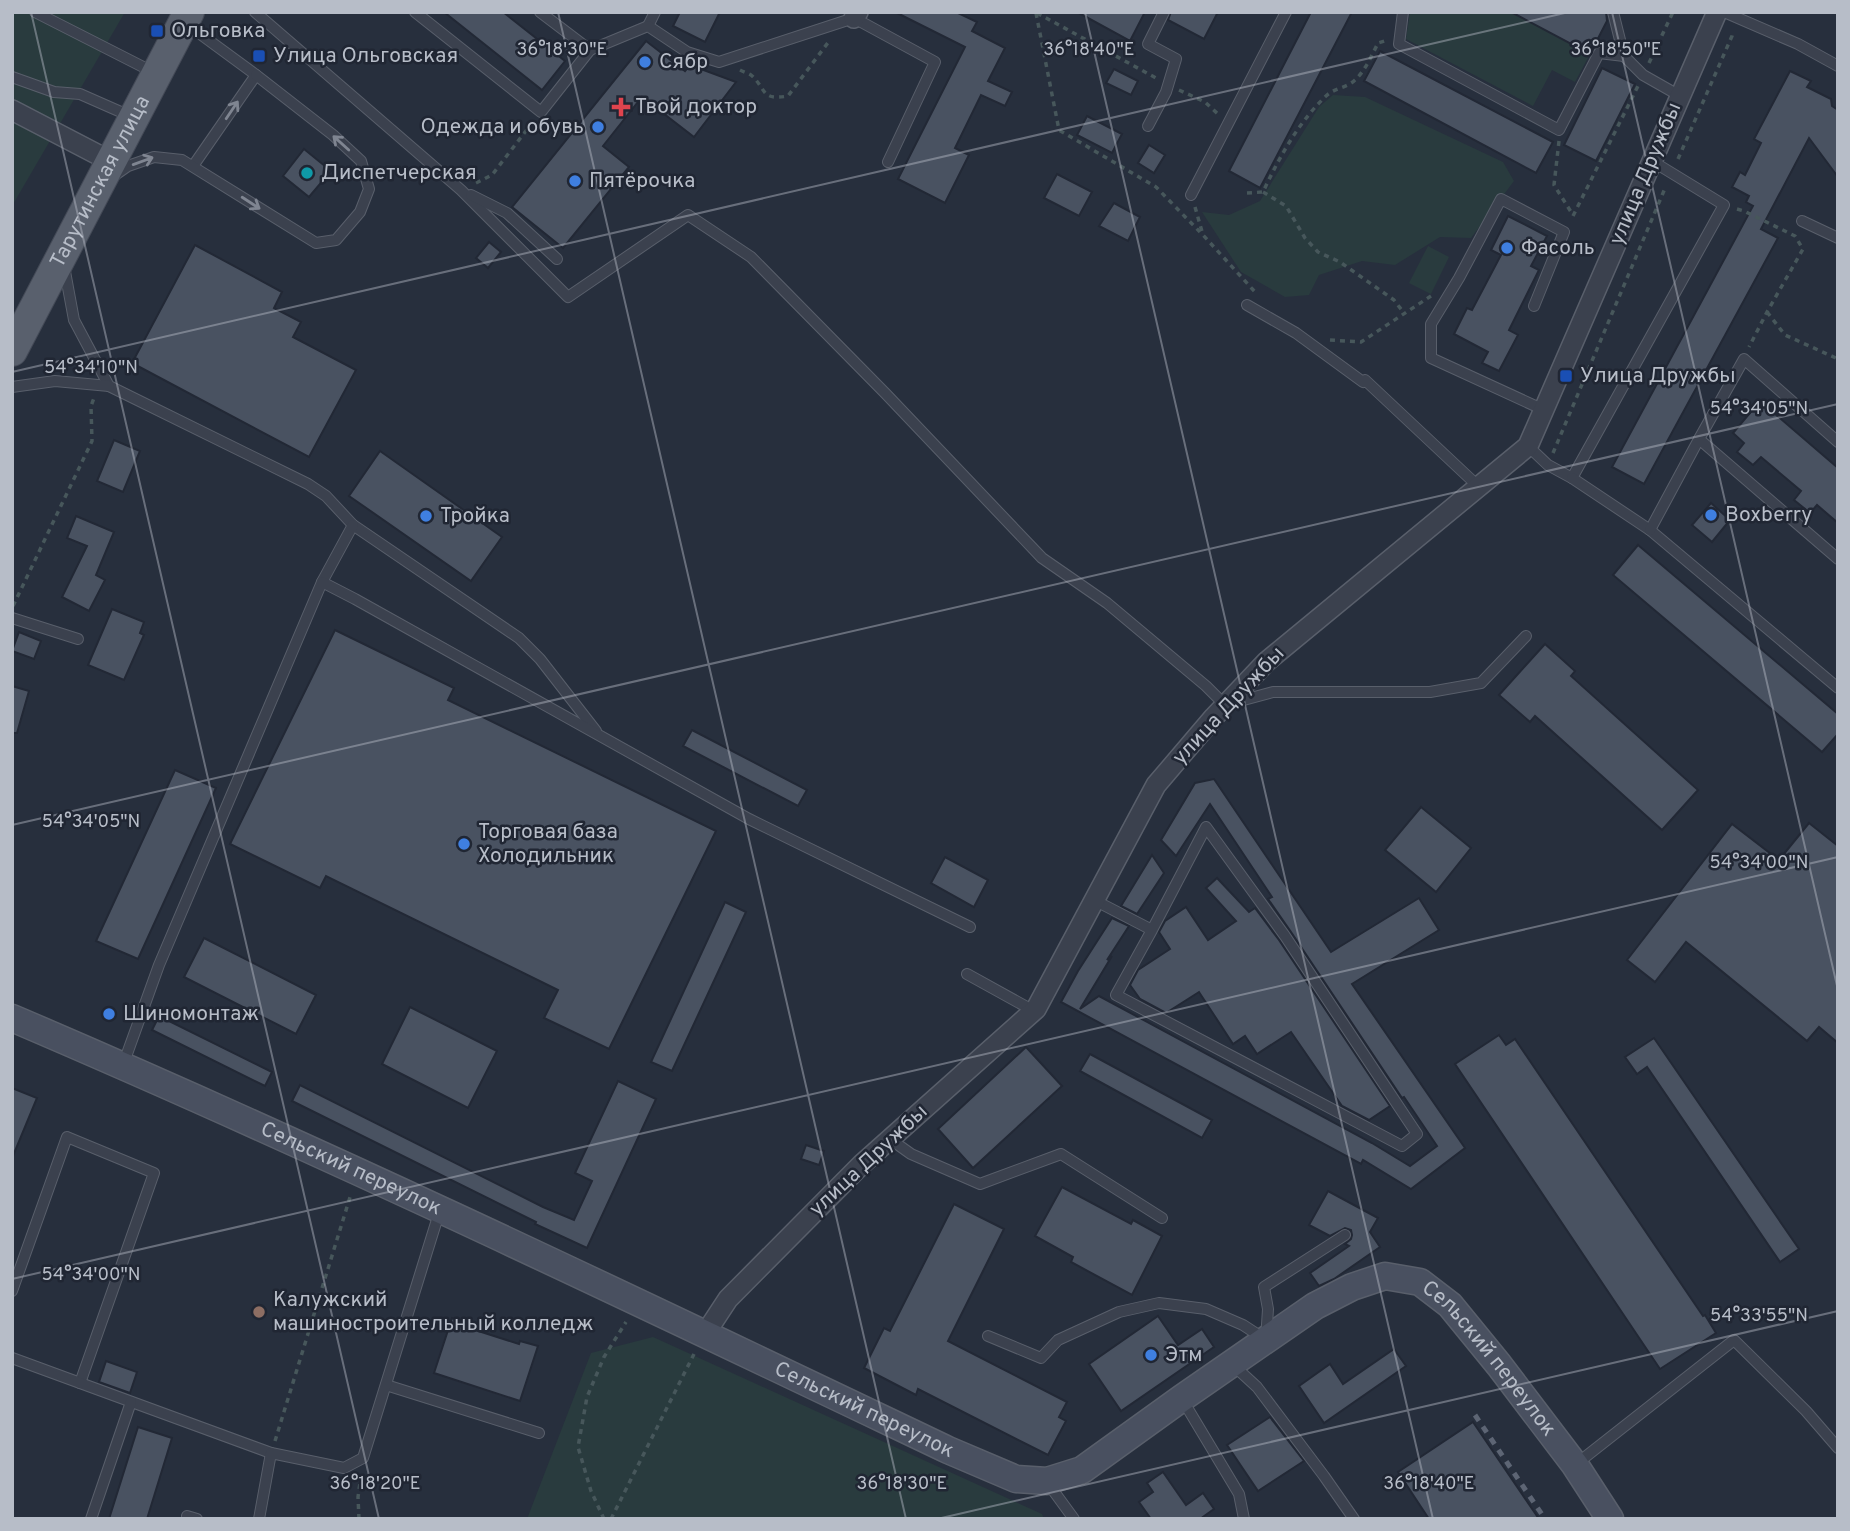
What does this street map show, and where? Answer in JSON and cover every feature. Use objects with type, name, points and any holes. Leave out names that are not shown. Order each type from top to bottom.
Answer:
[{"type":"main road","name":"Тарутинская улица","points":[[12,349],[187,17]]},
{"type":"street","name":"улица Дружбы","points":[[705,1334],[728,1299],[889,1138],[1034,1011],[1156,785],[1225,705],[1266,662],[1528,446],[1680,96],[1725,14]]},
{"type":"street","points":[[12,110],[104,174]]},
{"type":"street","name":"Сельский переулок","points":[[12,1018],[440,1208],[948,1450],[1016,1479],[1047,1481],[1082,1470],[1315,1306],[1352,1287],[1385,1276],[1420,1282],[1450,1306],[1499,1365],[1575,1465],[1610,1519]]},
{"type":"lane","points":[[35,12],[157,74]]},
{"type":"lane","points":[[255,12],[461,190],[568,298],[688,215],[751,257],[1042,558],[1107,603],[1225,705],[1273,692],[1430,692],[1481,682],[1526,636]]},
{"type":"lane","points":[[415,12],[541,112],[590,50],[648,26],[655,12]]},
{"type":"lane","points":[[540,12],[590,50]]},
{"type":"lane","points":[[1148,126],[1166,92],[1176,59],[1148,44],[1164,12]]},
{"type":"lane","points":[[1191,195],[1286,12]]},
{"type":"lane","points":[[1403,12],[1399,44],[1559,130],[1599,53],[1624,56]]},
{"type":"lane","points":[[1613,12],[1624,56],[1643,75],[1680,96]]},
{"type":"lane","points":[[1725,14],[1798,44],[1838,66]]},
{"type":"lane","points":[[104,174],[154,157],[181,160],[316,243],[336,240],[360,212],[369,189],[361,161],[333,135],[187,17]]},
{"type":"lane","points":[[648,26],[687,52],[719,62],[852,17],[935,62],[888,162]]},
{"type":"lane","points":[[194,166],[256,75]]},
{"type":"lane","points":[[12,77],[54,92],[80,94],[134,117]]},
{"type":"lane","points":[[1572,478],[1724,205],[1652,161]]},
{"type":"lane","points":[[461,190],[507,213],[557,258]]},
{"type":"lane","points":[[1534,306],[1563,232],[1501,199],[1431,324],[1431,358],[1544,410]]},
{"type":"lane","points":[[1802,221],[1838,238]]},
{"type":"lane","points":[[61,256],[75,320],[104,386]]},
{"type":"lane","points":[[1247,305],[1296,333],[1363,382],[1365,380],[1479,487]]},
{"type":"lane","points":[[1650,530],[1744,359],[1838,442]]},
{"type":"lane","points":[[12,387],[55,381],[104,386],[308,484],[326,496],[353,525],[519,638],[540,659],[599,736]]},
{"type":"lane","points":[[1699,439],[1838,559]]},
{"type":"lane","points":[[1528,446],[1548,465],[1650,530],[1838,688]]},
{"type":"lane","points":[[122,1065],[159,965],[322,582],[353,525]]},
{"type":"lane","points":[[322,582],[749,820],[970,927]]},
{"type":"lane","points":[[12,618],[78,639]]},
{"type":"lane","points":[[1206,827],[1285,936],[1417,1134],[1402,1146],[1116,995],[1152,930],[1206,827]]},
{"type":"lane","points":[[1094,900],[1152,930]]},
{"type":"lane","points":[[967,974],[1034,1011]]},
{"type":"lane","points":[[12,1292],[67,1137],[154,1173],[80,1383]]},
{"type":"lane","points":[[889,1138],[911,1154],[980,1184],[1061,1154],[1162,1218]]},
{"type":"lane","points":[[12,1358],[271,1453],[344,1468],[363,1458],[440,1208]]},
{"type":"lane","points":[[988,1336],[1041,1358],[1058,1340],[1119,1312],[1159,1303],[1206,1309],[1243,1325],[1266,1340],[1268,1309],[1264,1287],[1345,1235]]},
{"type":"lane","points":[[1575,1465],[1734,1340],[1806,1411],[1838,1448]]},
{"type":"lane","points":[[1232,1364],[1257,1387],[1354,1519]]},
{"type":"lane","points":[[386,1385],[539,1433]]},
{"type":"lane","points":[[1182,1398],[1239,1494],[1244,1519]]},
{"type":"lane","points":[[91,1519],[131,1402]]},
{"type":"lane","points":[[259,1519],[271,1453]]},
{"type":"lane","points":[[1047,1481],[1073,1519]]},
{"type":"path","points":[[1563,232],[1673,12]]},
{"type":"path","points":[[1036,13],[1205,102],[1227,123]]},
{"type":"path","points":[[1036,13],[1059,130],[1156,187],[1258,295]]},
{"type":"path","points":[[1548,465],[1732,36],[1725,14]]},
{"type":"path","points":[[719,62],[751,76],[764,93],[775,98],[788,96],[852,17]]},
{"type":"path","points":[[1263,192],[1284,149],[1303,121],[1329,93],[1354,81],[1378,43],[1386,40],[1399,44]]},
{"type":"path","points":[[461,190],[492,175],[541,112]]},
{"type":"path","points":[[1559,130],[1554,185],[1573,215]]},
{"type":"path","points":[[1247,193],[1263,192],[1286,206],[1305,238],[1318,252],[1340,262],[1394,300],[1404,314]]},
{"type":"path","points":[[1191,195],[1203,235]]},
{"type":"path","points":[[1724,205],[1744,211],[1795,236],[1803,249],[1744,359]]},
{"type":"path","points":[[1321,335],[1331,341],[1361,342],[1459,278]]},
{"type":"path","points":[[1767,312],[1785,335],[1838,359]]},
{"type":"path","points":[[12,609],[92,441],[90,406],[104,386]]},
{"type":"path","points":[[271,1453],[358,1172]]},
{"type":"path","points":[[604,1519],[591,1491],[578,1447],[587,1396],[604,1357],[639,1302]]},
{"type":"path","points":[[611,1519],[705,1334]]},
{"type":"path","points":[[359,1519],[358,1497],[363,1458]]},
{"type":"shaded area","points":[[12,12],[125,12],[12,206]]},
{"type":"shaded area","points":[[1410,12],[1511,12],[1590,54],[1575,82],[1552,70],[1533,106],[1406,39]]},
{"type":"shaded area","points":[[1333,95],[1365,97],[1503,162],[1514,181],[1471,238],[1440,237],[1395,265],[1362,261],[1319,275],[1309,295],[1285,297],[1241,272],[1202,212],[1229,215],[1260,201],[1319,107]]},
{"type":"shaded area","points":[[1428,246],[1449,257],[1431,294],[1409,283]]},
{"type":"shaded area","points":[[653,1337],[1042,1514],[1044,1519],[527,1519],[591,1353]]},
{"type":"building","points":[[444,12],[503,12],[565,61],[542,90]]},
{"type":"building","points":[[680,12],[720,12],[705,42],[673,26]]},
{"type":"building","points":[[895,12],[956,12],[977,22],[972,31],[1005,48],[988,81],[1012,92],[1005,106],[981,95],[955,148],[969,155],[945,203],[898,179],[965,47]]},
{"type":"building","points":[[1077,12],[1145,12],[1130,41]]},
{"type":"building","points":[[1171,12],[1218,12],[1204,39],[1168,20]]},
{"type":"building","points":[[1311,12],[1352,12],[1260,188],[1229,171]]},
{"type":"building","points":[[1511,12],[1606,12],[1607,21],[1590,54]]},
{"type":"building","points":[[646,41],[685,71],[690,65],[736,82],[694,137],[642,97],[603,146],[629,167],[563,248],[512,207]]},
{"type":"building","points":[[1380,51],[1553,142],[1536,173],[1364,81]]},
{"type":"building","points":[[1602,68],[1635,84],[1596,161],[1564,145]]},
{"type":"building","points":[[1114,69],[1138,81],[1131,95],[1106,83]]},
{"type":"building","points":[[1790,71],[1811,81],[1807,87],[1831,99],[1832,106],[1838,110],[1838,177],[1809,138],[1761,229],[1778,238],[1644,484],[1612,467],[1753,206],[1746,202],[1749,196],[1732,187],[1740,172],[1745,175],[1761,143],[1754,139]]},
{"type":"building","points":[[1087,116],[1122,134],[1112,153],[1077,135]]},
{"type":"building","points":[[1149,145],[1165,155],[1154,173],[1138,163]]},
{"type":"building","name":"Диспетчерская","points":[[304,149],[331,171],[309,197],[283,176]]},
{"type":"building","points":[[1057,174],[1092,192],[1079,216],[1044,198]]},
{"type":"building","points":[[1114,203],[1140,217],[1128,241],[1099,226]]},
{"type":"building","points":[[1508,216],[1547,236],[1531,266],[1539,270],[1509,330],[1518,335],[1499,371],[1482,363],[1488,352],[1454,334],[1467,308],[1472,310],[1501,255],[1491,250]]},
{"type":"building","points":[[489,242],[501,252],[488,268],[476,258]]},
{"type":"building","points":[[195,245],[282,292],[274,308],[301,322],[293,337],[356,370],[309,457],[132,363]]},
{"type":"building","points":[[1760,401],[1838,468],[1838,523],[1817,505],[1810,513],[1794,500],[1801,491],[1761,457],[1753,465],[1737,452],[1744,443],[1733,433]]},
{"type":"building","points":[[114,440],[140,451],[123,492],[97,481]]},
{"type":"building","name":"Тройка","points":[[380,451],[502,537],[471,581],[349,496]]},
{"type":"building","points":[[1711,503],[1730,520],[1712,542],[1692,525]]},
{"type":"building","points":[[76,516],[114,532],[96,575],[105,580],[89,611],[62,597],[87,546],[67,538]]},
{"type":"building","points":[[1638,545],[1838,714],[1838,734],[1822,752],[1613,575]]},
{"type":"building","points":[[112,609],[144,622],[140,633],[144,635],[124,680],[88,665]]},
{"type":"building","points":[[335,630],[454,688],[448,700],[716,831],[609,1049],[544,1018],[558,990],[326,876],[320,888],[230,844]]},
{"type":"building","points":[[19,632],[41,641],[34,659],[12,651]]},
{"type":"building","points":[[1545,644],[1575,671],[1571,676],[1698,790],[1662,830],[1535,716],[1530,722],[1499,695]]},
{"type":"building","points":[[12,686],[29,691],[17,733],[12,733]]},
{"type":"building","points":[[692,730],[807,790],[798,806],[683,746]]},
{"type":"building","points":[[175,770],[216,788],[138,959],[96,941]]},
{"type":"building","points":[[1214,779],[1331,952],[1419,898],[1439,930],[1352,984],[1465,1148],[1411,1189],[1363,1160],[1361,1164],[1061,1002],[1112,918],[1129,926],[1080,1009],[1099,996],[1410,1166],[1437,1146],[1268,899],[1272,897],[1210,804],[1176,856],[1161,840],[1195,783]]},
{"type":"building","points":[[1421,807],[1471,848],[1436,892],[1385,850]]},
{"type":"building","points":[[1809,823],[1838,846],[1838,1043],[1819,1027],[1807,1041],[1686,942],[1655,982],[1627,960],[1732,824],[1779,860]]},
{"type":"building","points":[[1152,855],[1164,873],[1137,914],[1121,906]]},
{"type":"building","points":[[945,857],[988,880],[974,907],[931,883]]},
{"type":"building","points":[[1217,878],[1249,912],[1255,908],[1390,1106],[1369,1120],[1342,1106],[1291,1032],[1257,1054],[1245,1036],[1233,1044],[1199,992],[1166,1013],[1140,999],[1130,985],[1138,970],[1170,949],[1159,932],[1165,921],[1186,907],[1208,940],[1236,921],[1206,888]]},
{"type":"building","points":[[725,902],[746,912],[672,1071],[651,1062]]},
{"type":"building","points":[[204,938],[316,995],[296,1034],[184,977]]},
{"type":"building","points":[[410,1007],[497,1051],[468,1108],[382,1064]]},
{"type":"building","points":[[159,1016],[272,1072],[265,1086],[152,1030]]},
{"type":"building","points":[[1499,1035],[1506,1045],[1515,1039],[1716,1333],[1660,1369],[1455,1064]]},
{"type":"building","points":[[1654,1038],[1799,1249],[1780,1262],[1647,1067],[1637,1074],[1625,1057]]},
{"type":"building","points":[[1026,1047],[1062,1086],[973,1168],[938,1129]]},
{"type":"building","points":[[1090,1054],[1212,1120],[1202,1138],[1080,1071]]},
{"type":"building","points":[[618,1081],[656,1099],[587,1248],[292,1101],[300,1085],[574,1220],[592,1181],[575,1173]]},
{"type":"building","points":[[12,1088],[37,1098],[13,1156],[12,1156]]},
{"type":"building","points":[[806,1145],[824,1151],[819,1165],[801,1159]]},
{"type":"building","points":[[1062,1187],[1131,1224],[1133,1220],[1162,1236],[1132,1295],[1071,1262],[1073,1257],[1035,1236]]},
{"type":"building","points":[[1328,1191],[1378,1218],[1370,1232],[1380,1247],[1334,1279],[1319,1286],[1310,1273],[1349,1246],[1345,1244],[1352,1235],[1351,1230],[1345,1228],[1330,1236],[1309,1225]]},
{"type":"building","points":[[954,1204],[1004,1229],[948,1341],[1067,1402],[1059,1417],[1066,1421],[1048,1455],[918,1389],[916,1395],[864,1368],[884,1328],[890,1331]]},
{"type":"building","name":"Этм","points":[[1158,1316],[1178,1345],[1202,1329],[1214,1347],[1121,1411],[1089,1364]]},
{"type":"building","points":[[452,1318],[467,1323],[466,1327],[519,1344],[520,1341],[538,1346],[520,1401],[434,1373]]},
{"type":"building","points":[[1394,1349],[1406,1366],[1324,1423],[1299,1386],[1330,1364],[1343,1384]]},
{"type":"building","points":[[106,1361],[137,1372],[130,1393],[99,1382]]},
{"type":"building","points":[[1270,1417],[1304,1461],[1258,1491],[1227,1445]]},
{"type":"building","points":[[1473,1422],[1539,1519],[1429,1519],[1398,1472]]},
{"type":"building","points":[[138,1427],[172,1438],[147,1519],[109,1519]]},
{"type":"building","points":[[1163,1472],[1186,1505],[1203,1493],[1214,1509],[1200,1519],[1151,1519],[1139,1502],[1153,1492],[1147,1483]]},
{"type":"railway","points":[[1475,1415],[1545,1519]]},
{"type":"place","name":"Ольговка","points":[[157,31]]},
{"type":"place","name":"Улица Ольговская","points":[[259,56]]},
{"type":"place","name":"Сябр","points":[[645,62]]},
{"type":"place","name":"Твой доктор","points":[[621,107]]},
{"type":"place","name":"Одежда и обувь","points":[[598,127]]},
{"type":"place","name":"Диспетчерская","points":[[307,173]]},
{"type":"place","name":"Пятёрочка","points":[[575,181]]},
{"type":"place","name":"Фасоль","points":[[1507,248]]},
{"type":"place","name":"Улица Дружбы","points":[[1566,376]]},
{"type":"place","name":"Boxberry","points":[[1711,515]]},
{"type":"place","name":"Тройка","points":[[426,516]]},
{"type":"place","name":"Торговая база Холодильник","points":[[464,844]]},
{"type":"place","name":"Шиномонтаж","points":[[109,1014]]},
{"type":"place","name":"Калужский машиностроительный колледж","points":[[259,1312]]},
{"type":"place","name":"Этм","points":[[1151,1355]]}]
